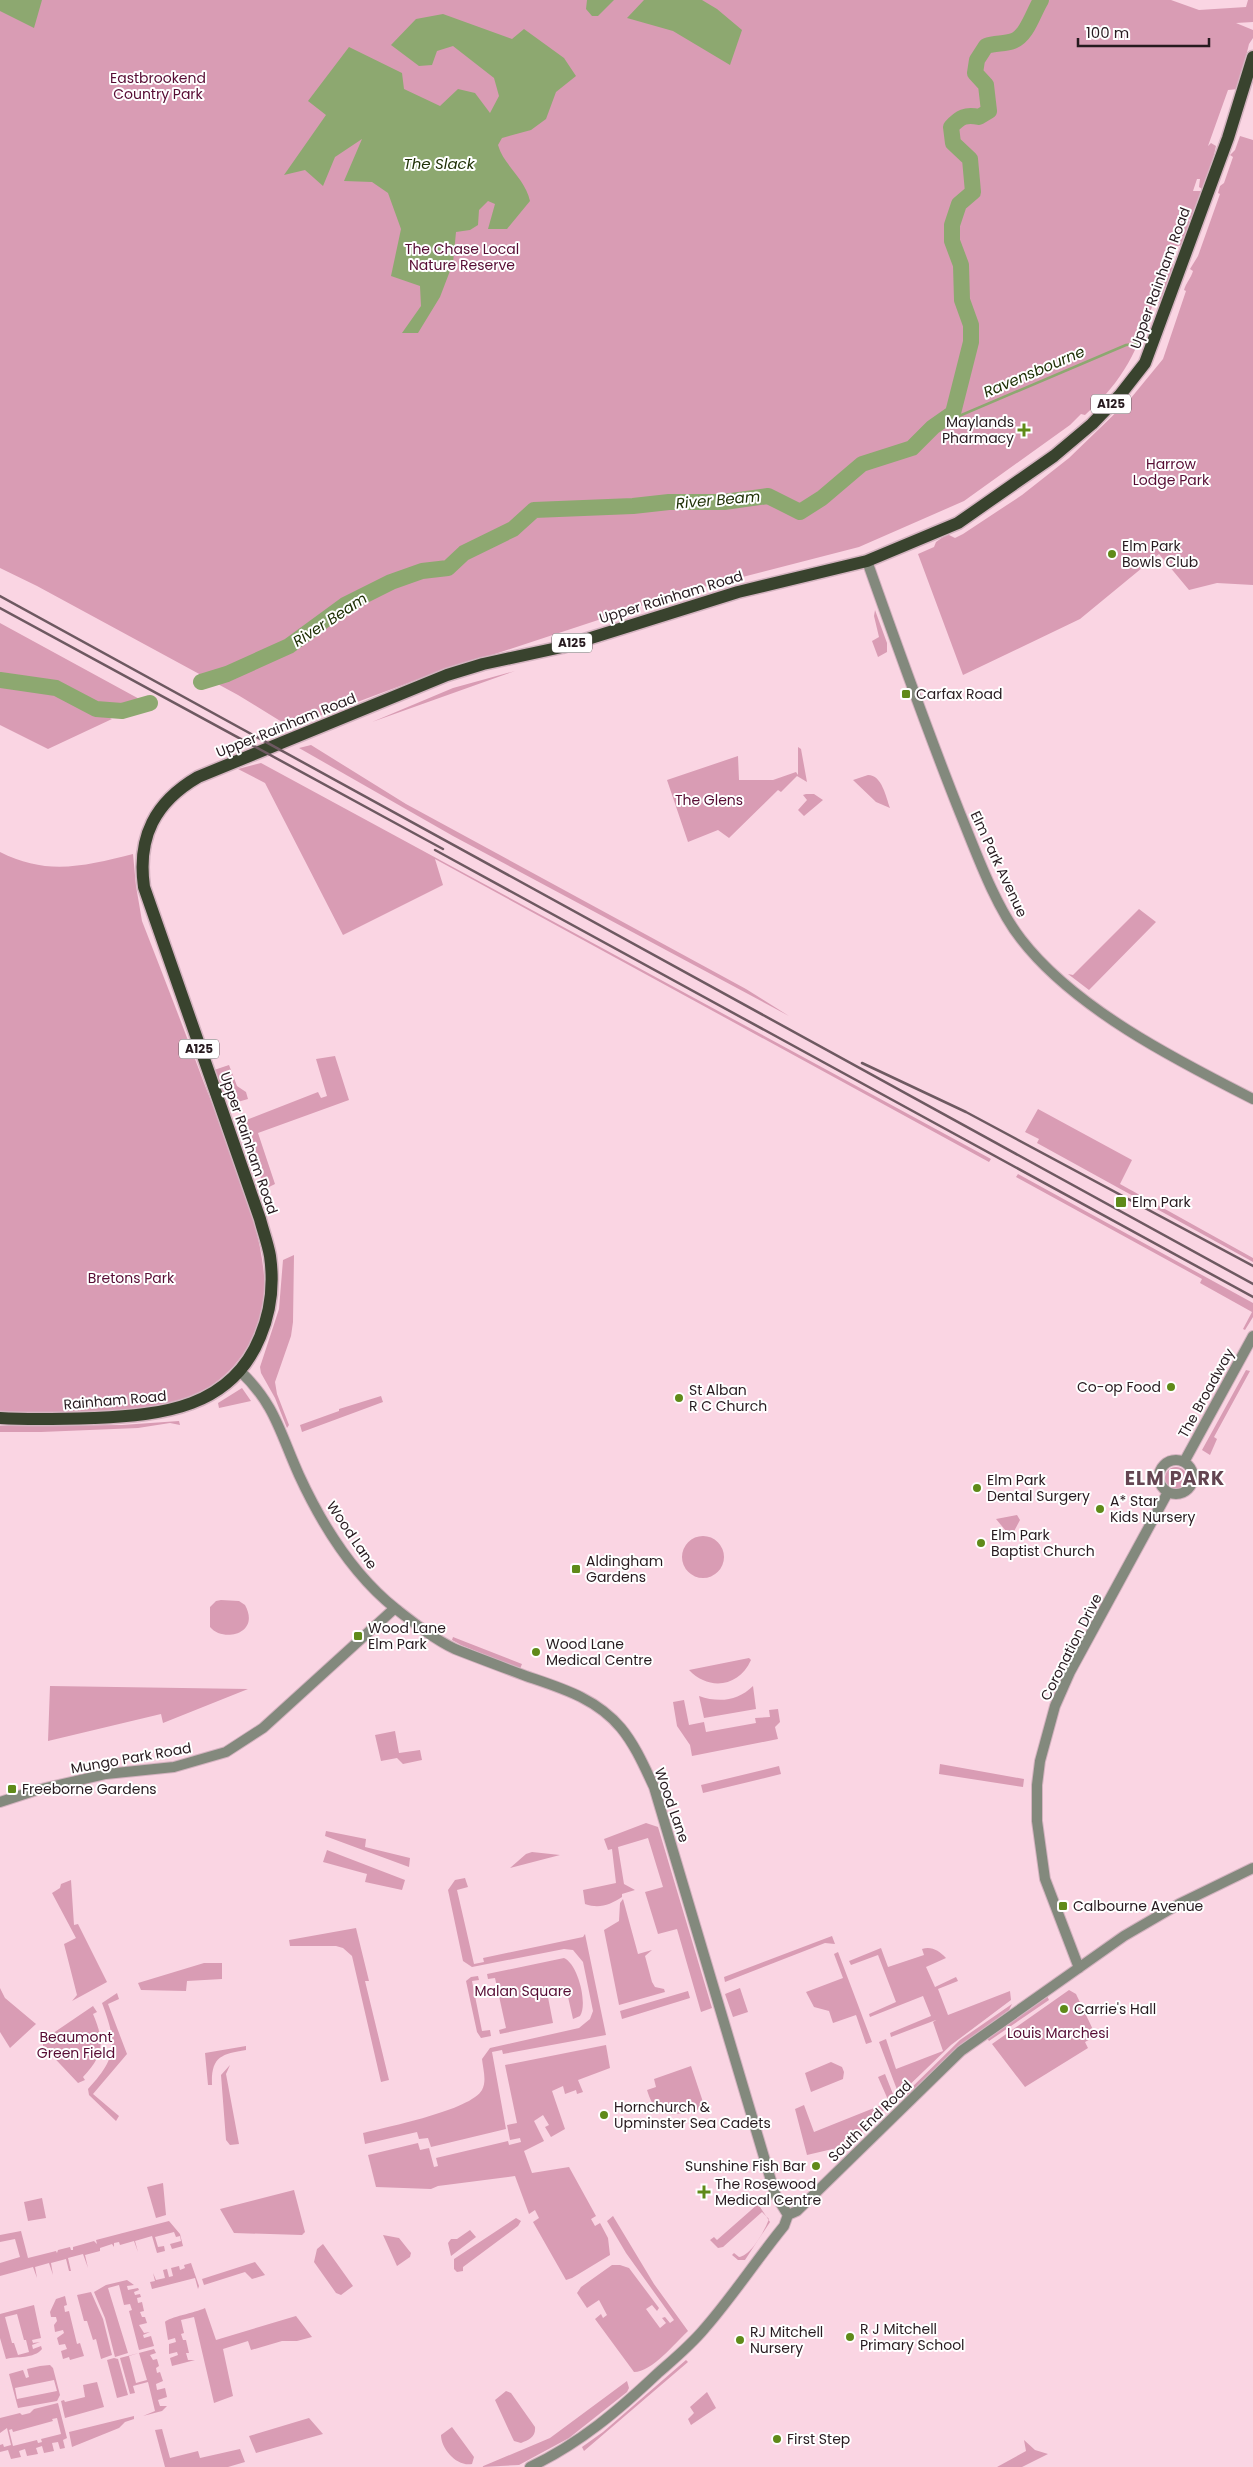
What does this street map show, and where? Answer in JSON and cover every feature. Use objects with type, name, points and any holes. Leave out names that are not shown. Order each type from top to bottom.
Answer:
[{"type":"main road","name":"Upper Rainham Road","points":[[244,1367],[256,1348],[269,1314],[272,1294],[270,1254],[244,1171],[194,1036],[144,887],[142,870],[144,846],[148,830],[165,802],[178,788],[198,777],[447,676],[483,664],[562,646],[738,592],[867,561],[958,523],[994,499],[1092,424],[1120,396],[1145,363],[1228,138],[1253,57]]},
{"type":"main road","name":"Rainham Road","points":[[0,1418],[68,1419],[166,1412],[187,1406],[212,1394],[244,1367]]},
{"type":"street","name":"Elm Park Avenue","points":[[867,561],[933,746],[974,846],[1002,907],[1020,939],[1053,972],[1114,1020],[1198,1071],[1253,1099]]},
{"type":"street","name":"The Broadway","points":[[1184,1462],[1253,1336]]},
{"type":"street","name":"Wood Lane","points":[[244,1367],[265,1397],[286,1440],[299,1475],[329,1531],[356,1571],[395,1608],[426,1632],[455,1648],[561,1687],[588,1700],[620,1727],[632,1744],[654,1787],[773,2185],[788,2214]]},
{"type":"street","points":[[1177,1460],[1184,1462],[1192,1470],[1192,1486],[1181,1494],[1168,1492],[1162,1487],[1159,1480],[1163,1466],[1177,1460]]},
{"type":"street","name":"Coronation Drive","points":[[1080,1968],[1045,1879],[1042,1864],[1037,1820],[1037,1785],[1040,1761],[1055,1706],[1070,1672],[1168,1492]]},
{"type":"street","name":"Mungo Park Road","points":[[0,1802],[37,1790],[98,1776],[174,1767],[226,1752],[263,1728],[395,1608]]},
{"type":"street","name":"South End Road","points":[[530,2467],[570,2445],[614,2414],[705,2329],[784,2226],[788,2214],[797,2211],[961,2051],[1148,1922],[1253,1868]]},
{"type":"green space","name":"The Chase Local Nature Reserve","points":[[0,0],[1171,0],[1199,10],[1246,7],[1248,0],[1253,0],[1253,22],[1236,23],[1253,30],[1253,38],[1249,44],[1238,89],[1228,90],[1208,146],[1211,143],[1216,146],[1209,177],[1202,189],[1199,187],[1200,179],[1197,179],[1193,191],[1203,191],[1194,215],[1189,220],[1183,245],[1173,247],[1172,269],[1168,283],[1159,303],[1154,301],[1142,335],[1120,376],[1099,402],[1085,415],[1081,414],[1070,425],[964,501],[859,547],[680,593],[419,679],[290,727],[238,695],[37,586],[0,568]]},
{"type":"green space","name":"Harrow Lodge Park","points":[[1240,136],[1253,140],[1253,585],[1217,583],[1189,590],[1159,554],[1080,619],[963,675],[918,554],[934,547],[936,542],[947,534],[955,538],[963,534],[1022,495],[1069,458],[1131,398],[1163,359],[1186,291],[1184,290],[1193,271],[1190,269],[1198,256],[1220,194],[1218,193],[1220,186],[1224,183],[1233,157],[1230,155],[1235,150]]},
{"type":"green space","points":[[875,610],[887,643],[887,652],[878,657],[872,641],[879,637],[874,616]]},
{"type":"green space","points":[[0,623],[143,701],[119,709],[101,708],[45,682],[0,676]]},
{"type":"green space","points":[[515,671],[372,722],[453,688]]},
{"type":"green space","points":[[0,686],[50,693],[112,719],[48,749],[0,725]]},
{"type":"green space","points":[[311,745],[406,804],[746,989],[789,1016],[453,836],[299,748]]},
{"type":"green space","name":"The Glens","points":[[798,747],[801,749],[807,782],[797,776],[781,792],[778,790],[729,838],[718,830],[688,842],[667,780],[738,756],[739,780],[773,780],[796,772],[798,775]]},
{"type":"green space","points":[[261,763],[991,1159],[989,1162],[435,859],[443,885],[343,935],[265,783],[238,769]]},
{"type":"green space","points":[[868,775],[873,776],[880,783],[890,808],[876,802],[853,780]]},
{"type":"green space","points":[[814,794],[823,800],[804,816],[798,810],[807,800],[803,795]]},
{"type":"green space","name":"Bretons Park","points":[[0,852],[34,864],[50,866],[82,865],[133,854],[142,921],[246,1194],[262,1256],[265,1283],[259,1324],[243,1354],[233,1367],[207,1389],[176,1403],[129,1411],[74,1414],[0,1413]]},
{"type":"green space","points":[[1139,909],[1156,922],[1089,990],[1068,974],[1073,975]]},
{"type":"green space","points":[[335,1056],[349,1100],[258,1133],[275,1184],[265,1189],[241,1122],[318,1092],[321,1098],[327,1096],[316,1059]]},
{"type":"green space","points":[[229,1065],[237,1086],[246,1092],[248,1099],[234,1103],[221,1088],[214,1070]]},
{"type":"green space","points":[[1038,1109],[1132,1160],[1120,1184],[1253,1258],[1253,1262],[1037,1143],[1039,1139],[1025,1132]]},
{"type":"green space","points":[[1018,1174],[1253,1303],[1253,1317],[1245,1330],[1243,1329],[1252,1312],[1200,1283],[1202,1279],[1016,1177]]},
{"type":"green space","points":[[294,1255],[291,1336],[275,1382],[277,1394],[289,1425],[287,1428],[275,1398],[261,1373],[260,1367],[279,1309],[283,1260]]},
{"type":"green space","points":[[1246,1370],[1250,1371],[1214,1437],[1217,1439],[1210,1455],[1202,1450]]},
{"type":"green space","points":[[242,1388],[251,1401],[219,1408],[218,1403]]},
{"type":"green space","points":[[381,1396],[383,1402],[302,1432],[300,1425],[339,1411],[339,1409]]},
{"type":"green space","points":[[179,1421],[180,1425],[170,1423],[138,1428],[0,1432],[0,1426],[122,1425]]},
{"type":"green space","points":[[1176,1467],[1184,1470],[1187,1478],[1184,1486],[1176,1489],[1168,1486],[1165,1478],[1168,1470]]},
{"type":"green space","points":[[1017,1515],[1020,1520],[1011,1537],[996,1519]]},
{"type":"green space","points":[[707,1536],[715,1539],[721,1545],[724,1557],[721,1569],[715,1575],[699,1578],[691,1575],[685,1569],[682,1553],[685,1545],[691,1539]]},
{"type":"green space","points":[[216,1601],[239,1601],[245,1605],[249,1615],[248,1623],[238,1633],[231,1635],[223,1634],[216,1632],[210,1627],[210,1607]]},
{"type":"green space","points":[[453,1637],[522,1664],[520,1669],[461,1645],[452,1640]]},
{"type":"green space","points":[[749,1658],[751,1660],[746,1669],[739,1676],[723,1683],[705,1681],[689,1670]]},
{"type":"green space","points":[[50,1686],[248,1689],[163,1723],[161,1714],[48,1741]]},
{"type":"green space","points":[[753,1686],[756,1709],[704,1718],[699,1696],[714,1700],[735,1698]]},
{"type":"green space","points":[[684,1700],[689,1725],[704,1722],[706,1732],[756,1723],[755,1718],[770,1717],[769,1710],[778,1709],[780,1722],[775,1727],[778,1739],[692,1756],[690,1745],[677,1726],[673,1702]]},
{"type":"green space","points":[[395,1731],[399,1753],[420,1750],[422,1760],[403,1764],[397,1758],[381,1761],[375,1735]]},
{"type":"green space","points":[[940,1764],[1024,1779],[1023,1787],[939,1774]]},
{"type":"green space","points":[[779,1766],[781,1774],[703,1793],[701,1785]]},
{"type":"green space","points":[[646,1823],[658,1827],[712,2008],[701,2012],[677,1929],[658,1934],[645,1892],[663,1887],[648,1838],[618,1847],[624,1884],[635,1890],[622,1894],[622,1897],[604,1905],[585,1904],[583,1890],[616,1883],[612,1849],[608,1850],[604,1839]]},
{"type":"green space","points":[[326,1831],[366,1839],[365,1847],[410,1858],[409,1867],[325,1836]]},
{"type":"green space","points":[[327,1850],[405,1880],[402,1890],[365,1882],[367,1874],[323,1862]]},
{"type":"green space","points":[[532,1852],[560,1855],[510,1868],[526,1854]]},
{"type":"green space","points":[[465,1878],[468,1887],[457,1890],[474,1964],[484,1962],[483,1958],[583,1937],[585,1934],[606,2035],[503,2054],[502,2050],[492,2052],[506,2129],[431,2147],[428,2138],[419,2139],[417,2132],[365,2144],[363,2133],[446,2111],[475,2097],[482,2090],[484,2075],[482,2059],[490,2048],[579,2028],[590,2019],[593,2011],[583,1962],[573,1950],[564,1949],[472,1967],[463,1961],[448,1890],[455,1880]]},
{"type":"green space","points":[[71,1880],[74,1925],[78,1924],[107,1982],[72,2001],[77,1995],[64,1944],[76,1938],[52,1893],[60,1888],[61,1884]]},
{"type":"green space","points":[[623,1899],[638,1954],[652,1950],[645,1956],[652,1982],[655,1987],[664,1989],[665,1992],[619,2005],[604,1930],[619,1921],[620,1903]]},
{"type":"green space","points":[[356,1928],[369,1981],[365,1981],[389,2080],[381,2082],[352,1956],[343,1948],[336,1946],[290,1946],[289,1940]]},
{"type":"green space","points":[[832,1936],[835,1944],[825,1943],[725,1982],[724,1977]]},
{"type":"green space","points":[[881,1948],[888,1967],[924,1955],[922,1949],[926,1948],[941,1953],[946,1958],[926,1967],[935,1987],[956,1977],[958,1981],[938,1989],[948,2015],[1010,1991],[1011,2000],[951,2045],[899,2095],[879,2042],[886,2039],[896,2069],[943,2051],[933,2022],[936,2020],[891,2037],[890,2033],[931,2016],[923,1996],[870,2017],[869,2014],[896,2002],[878,1955],[851,1965],[849,1961]]},
{"type":"green space","points":[[838,1952],[872,2042],[866,2044],[856,2015],[833,2023],[829,2011],[814,2007],[806,1992],[843,1978],[834,1954]]},
{"type":"green space","name":"Malan Square","points":[[564,1958],[574,1968],[580,1985],[583,2003],[580,2016],[573,2019],[566,1988],[547,1992],[553,2023],[500,2034],[499,2030],[506,2028],[495,1978],[488,1979],[487,1974]]},
{"type":"green space","points":[[204,1963],[222,1963],[222,1979],[187,1981],[186,1991],[141,1990],[138,1983]]},
{"type":"green space","points":[[478,1976],[479,1980],[472,1981],[482,2031],[490,2030],[491,2036],[481,2038],[477,2032],[466,1981],[471,1977]]},
{"type":"green space","points":[[0,1988],[5,1998],[36,2024],[10,2048],[0,2032]]},
{"type":"green space","points":[[740,1988],[748,2012],[733,2017],[725,1994]]},
{"type":"green space","name":"Louis Marchesi","points":[[1069,1990],[1076,1994],[1096,2036],[1085,2042],[1088,2048],[1025,2087],[992,2044]]},
{"type":"green space","points":[[688,1991],[690,1998],[622,2019],[620,2011]]},
{"type":"green space","points":[[117,1993],[119,1999],[108,2004],[127,2054],[93,2094],[119,2116],[116,2121],[89,2095],[88,2089],[98,2078],[110,2058],[112,2039],[102,2003]]},
{"type":"green space","points":[[1047,1996],[1049,2000],[989,2041],[987,2038]]},
{"type":"green space","points":[[1012,2004],[1009,2010],[966,2041],[906,2098],[902,2097],[960,2040]]},
{"type":"green space","name":"Beaumont Green Field","points":[[93,2006],[97,2012],[93,2014],[101,2040],[99,2055],[83,2077],[85,2080],[78,2083],[43,2046],[43,2040]]},
{"type":"green space","points":[[606,2045],[610,2068],[578,2080],[583,2092],[577,2094],[576,2090],[565,2094],[563,2086],[552,2091],[565,2129],[551,2137],[545,2127],[549,2125],[543,2115],[534,2121],[544,2141],[524,2151],[532,2173],[569,2167],[596,2216],[591,2219],[595,2226],[600,2223],[608,2238],[610,2255],[566,2280],[533,2222],[539,2218],[535,2210],[529,2214],[515,2176],[438,2186],[431,2189],[376,2187],[368,2155],[418,2143],[420,2150],[429,2148],[434,2167],[438,2166],[436,2158],[508,2141],[509,2145],[521,2142],[520,2138],[510,2140],[507,2125],[517,2123],[505,2065]]},
{"type":"green space","points":[[246,2046],[246,2050],[230,2053],[219,2058],[213,2068],[212,2085],[208,2085],[205,2053]]},
{"type":"green space","points":[[831,2062],[842,2067],[844,2072],[843,2079],[811,2092],[805,2073]]},
{"type":"green space","points":[[230,2065],[226,2074],[239,2144],[230,2145],[226,2140],[221,2075]]},
{"type":"green space","points":[[691,2066],[705,2108],[686,2113],[669,2114],[656,2108],[647,2090],[656,2087],[654,2079]]},
{"type":"green space","points":[[885,2074],[895,2099],[844,2150],[841,2147],[807,2155],[795,2109],[804,2105],[814,2132],[889,2102],[878,2077]]},
{"type":"green space","points":[[163,2183],[166,2215],[156,2218],[147,2187]]},
{"type":"green space","points":[[294,2190],[305,2232],[302,2235],[234,2233],[220,2209]]},
{"type":"green space","points":[[42,2198],[46,2218],[28,2221],[24,2202]]},
{"type":"green space","points":[[758,2204],[766,2216],[762,2212],[723,2247],[718,2248],[710,2240],[714,2237],[717,2240]]},
{"type":"green space","points":[[613,2216],[654,2284],[688,2331],[656,2362],[641,2371],[634,2372],[595,2319],[601,2314],[603,2318],[607,2315],[599,2300],[587,2308],[577,2293],[581,2287],[612,2265],[620,2265],[629,2268],[659,2308],[657,2311],[652,2305],[646,2309],[660,2328],[666,2323],[662,2318],[665,2317],[670,2323],[674,2320],[626,2253],[607,2221]]},
{"type":"green space","points":[[516,2218],[521,2221],[518,2226],[463,2267],[463,2271],[457,2272],[454,2269],[454,2259]]},
{"type":"green space","points":[[169,2221],[180,2234],[183,2246],[172,2249],[170,2244],[181,2241],[180,2236],[176,2237],[174,2232],[155,2237],[158,2247],[164,2246],[165,2251],[157,2253],[152,2236],[135,2241],[138,2252],[134,2241],[120,2245],[119,2242],[114,2243],[114,2247],[112,2244],[100,2248],[100,2251],[85,2255],[88,2268],[83,2254],[68,2258],[71,2271],[69,2271],[66,2259],[51,2263],[53,2275],[49,2263],[35,2267],[37,2278],[33,2267],[0,2276],[0,2263],[20,2257],[15,2239],[0,2242],[0,2235],[21,2231],[28,2258],[56,2251],[57,2253],[58,2250],[70,2247],[73,2250],[73,2247],[94,2241],[97,2244],[96,2240]]},
{"type":"green space","points":[[470,2230],[476,2237],[451,2256],[448,2243],[451,2239],[457,2239]]},
{"type":"green space","points":[[383,2235],[399,2238],[411,2253],[410,2257],[397,2266]]},
{"type":"green space","points":[[759,2239],[745,2260],[738,2260],[732,2255],[734,2253],[739,2257],[744,2256]]},
{"type":"green space","points":[[323,2244],[353,2286],[341,2295],[336,2293],[314,2262],[317,2249]]},
{"type":"green space","points":[[255,2262],[265,2275],[252,2279],[245,2272],[204,2285],[202,2279]]},
{"type":"green space","points":[[191,2263],[199,2286],[198,2289],[195,2278],[152,2289],[150,2282],[155,2281],[153,2273],[156,2280],[165,2278],[163,2270],[167,2269],[169,2277],[173,2276],[171,2268],[179,2266],[180,2270],[185,2268],[184,2265]]},
{"type":"green space","points":[[127,2280],[134,2285],[127,2286],[128,2290],[138,2288],[139,2290],[134,2292],[135,2295],[140,2294],[141,2297],[137,2298],[138,2303],[142,2302],[144,2311],[140,2312],[142,2317],[145,2317],[147,2323],[139,2325],[144,2333],[150,2332],[143,2335],[144,2338],[151,2336],[154,2346],[139,2350],[129,2311],[132,2310],[130,2304],[124,2305],[119,2285],[108,2288],[128,2353],[115,2357],[105,2318],[94,2292],[106,2285]]},
{"type":"green space","points":[[91,2292],[103,2319],[112,2355],[101,2359],[96,2339],[93,2340],[87,2321],[84,2321],[77,2295]]},
{"type":"green space","points":[[65,2296],[67,2305],[64,2306],[65,2312],[69,2311],[77,2344],[80,2343],[84,2356],[70,2360],[69,2357],[63,2359],[61,2351],[67,2349],[65,2344],[59,2345],[57,2338],[64,2333],[63,2330],[55,2332],[56,2317],[51,2317],[50,2312],[56,2299]]},
{"type":"green space","points":[[34,2305],[41,2338],[32,2340],[33,2343],[40,2342],[32,2345],[33,2349],[41,2346],[42,2349],[30,2356],[6,2359],[0,2338],[0,2314]],"holes":[[[17,2314],[24,2340],[26,2340],[29,2352],[18,2355],[14,2343],[12,2343],[5,2317]]]},
{"type":"green space","points":[[205,2308],[216,2340],[296,2316],[312,2337],[297,2341],[282,2341],[251,2350],[248,2341],[223,2349],[233,2396],[214,2403],[194,2317],[181,2320],[184,2333],[181,2334],[183,2340],[186,2340],[189,2353],[186,2353],[188,2360],[195,2360],[172,2366],[170,2358],[178,2355],[177,2352],[169,2354],[169,2344],[176,2342],[175,2338],[168,2340],[165,2322]]},
{"type":"green space","points":[[154,2349],[156,2353],[150,2355],[153,2360],[157,2359],[159,2366],[156,2368],[157,2373],[160,2372],[163,2381],[156,2384],[157,2390],[165,2388],[167,2397],[158,2400],[160,2406],[167,2406],[162,2411],[143,2416],[155,2411],[148,2382],[133,2386],[135,2393],[130,2394],[120,2358]],"holes":[[[139,2353],[147,2380],[136,2383],[129,2356]]]},
{"type":"green space","points":[[118,2359],[128,2395],[117,2398],[107,2360]]},
{"type":"green space","points":[[686,2360],[688,2362],[584,2451],[582,2447],[603,2432]]},
{"type":"green space","points":[[50,2365],[53,2368],[60,2395],[57,2401],[18,2408],[9,2374],[23,2370],[26,2378],[29,2377],[27,2369]],"holes":[[[54,2380],[57,2391],[17,2399],[15,2388]]]},
{"type":"green space","points":[[627,2381],[629,2388],[627,2392],[569,2438],[519,2465],[481,2467],[550,2438]]},
{"type":"green space","points":[[97,2382],[104,2407],[65,2418],[61,2401],[64,2400],[65,2402],[85,2397],[83,2385]]},
{"type":"green space","points":[[506,2391],[511,2393],[535,2427],[533,2436],[521,2443],[514,2441],[495,2400]]},
{"type":"green space","points":[[707,2392],[716,2408],[691,2425],[688,2419],[694,2413],[690,2407]]},
{"type":"green space","points":[[58,2403],[67,2438],[63,2440],[65,2448],[60,2449],[58,2442],[52,2443],[54,2451],[44,2453],[42,2446],[36,2448],[38,2454],[27,2456],[25,2449],[19,2451],[21,2457],[11,2459],[8,2450],[0,2452],[0,2445],[3,2444],[4,2447],[11,2445],[7,2428],[0,2433],[0,2418],[20,2413],[22,2415],[30,2413],[34,2409]],"holes":[[[57,2418],[61,2434],[41,2439],[42,2442],[38,2443],[37,2440],[13,2446],[9,2430],[12,2429],[13,2432],[53,2421],[52,2419]]]},
{"type":"green space","points":[[134,2416],[134,2419],[125,2422],[119,2428],[72,2447],[69,2432]]},
{"type":"green space","points":[[309,2418],[323,2434],[256,2453],[249,2436]]},
{"type":"green space","points":[[452,2427],[474,2457],[472,2464],[461,2463],[456,2460],[444,2446],[441,2435]]},
{"type":"green space","points":[[162,2429],[170,2458],[198,2451],[200,2458],[240,2449],[245,2462],[228,2467],[165,2467],[155,2430]]},
{"type":"green space","points":[[1024,2440],[1035,2450],[1048,2454],[1022,2467],[997,2467],[1026,2451]]},
{"type":"water","points":[[0,0],[42,0],[34,28],[0,11]]},
{"type":"water","points":[[587,0],[614,0],[598,16],[592,16],[586,9]]},
{"type":"water","points":[[644,0],[702,0],[717,9],[742,30],[730,65],[673,31],[627,18]]},
{"type":"water","name":"The Slack","points":[[443,14],[512,39],[524,29],[564,58],[576,76],[556,92],[546,119],[531,130],[502,138],[498,145],[505,159],[524,186],[530,201],[507,229],[488,229],[495,204],[488,201],[479,210],[478,225],[470,230],[456,232],[453,263],[440,297],[418,333],[402,333],[421,306],[420,286],[391,276],[401,229],[388,193],[372,182],[344,181],[362,139],[335,157],[323,186],[305,170],[284,175],[326,115],[308,101],[349,47],[402,73],[404,89],[440,106],[458,89],[475,93],[490,113],[499,96],[494,78],[453,46],[437,51],[432,65],[419,66],[391,45],[416,19]]},
{"type":"waterway","name":"River Beam","points":[[201,682],[227,674],[289,646],[345,605],[391,582],[422,571],[448,568],[464,553],[513,529],[534,510],[633,506],[669,502],[724,502],[768,496],[800,512],[822,498],[862,464],[912,448],[933,427],[953,413],[971,342],[971,325],[962,300],[961,265],[952,241],[952,225],[959,204],[973,192],[970,159],[953,143],[951,127],[964,117],[979,117],[989,111],[986,85],[975,73],[977,60],[986,46],[1010,42],[1018,38],[1026,29],[1041,0]]},
{"type":"waterway","name":"Ravensbourne","points":[[938,425],[1126,345],[1141,343]]},
{"type":"waterway","name":"River Beam","points":[[0,680],[56,688],[96,709],[122,711],[150,703]]},
{"type":"railway","points":[[0,596],[1253,1284]]},
{"type":"railway","points":[[0,608],[443,849]]},
{"type":"railway","points":[[435,850],[1253,1297]]},
{"type":"railway","points":[[862,1063],[966,1112],[1253,1266]]},
{"type":"place","name":"Maylands Pharmacy","points":[[1024,430]]},
{"type":"place","name":"Elm Park Bowls Club","points":[[1112,554]]},
{"type":"place","name":"Carfax Road","points":[[906,694]]},
{"type":"place","name":"Elm Park","points":[[1121,1202]]},
{"type":"place","name":"Co-op Food","points":[[1171,1387]]},
{"type":"place","name":"St Alban R C Church","points":[[679,1398]]},
{"type":"place","name":"Elm Park Dental Surgery","points":[[977,1488]]},
{"type":"place","name":"A* Star Kids Nursery","points":[[1100,1509]]},
{"type":"place","name":"Elm Park Baptist Church","points":[[981,1543]]},
{"type":"place","name":"Aldingham Gardens","points":[[576,1569]]},
{"type":"place","name":"Wood Lane Elm Park","points":[[358,1636]]},
{"type":"place","name":"Wood Lane Medical Centre","points":[[536,1652]]},
{"type":"place","name":"Freeborne Gardens","points":[[12,1789]]},
{"type":"place","name":"Calbourne Avenue","points":[[1063,1906]]},
{"type":"place","name":"Carrie's Hall","points":[[1064,2009]]},
{"type":"place","name":"Hornchurch & Upminster Sea Cadets","points":[[604,2115]]},
{"type":"place","name":"Sunshine Fish Bar","points":[[816,2166]]},
{"type":"place","name":"The Rosewood Medical Centre","points":[[704,2192]]},
{"type":"place","name":"R J Mitchell Primary School","points":[[850,2337]]},
{"type":"place","name":"RJ Mitchell Nursery","points":[[740,2340]]},
{"type":"place","name":"First Step","points":[[777,2439]]},
{"type":"district","name":"ELM PARK","points":[[1175,1478]]},
{"type":"park label","name":"Eastbrookend Country Park","points":[[158,86]]}]
